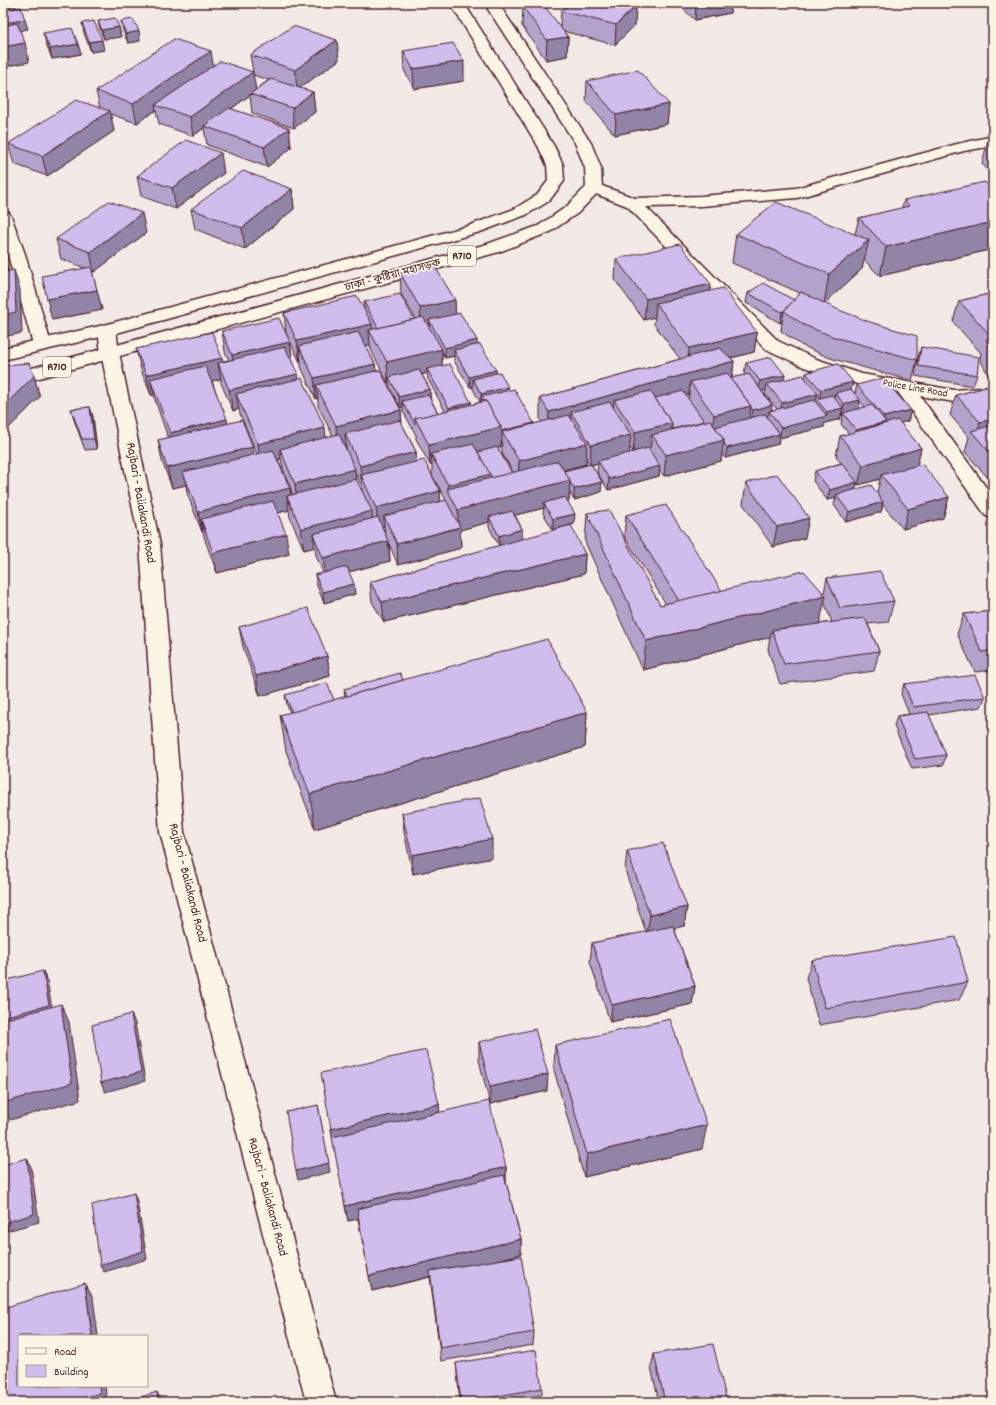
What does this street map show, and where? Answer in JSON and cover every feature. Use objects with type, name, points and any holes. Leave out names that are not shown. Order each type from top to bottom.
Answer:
[{"type":"main road","name":"ঢাকা - কুষ্টিয়া মহাসড়ক","points":[[107,330],[474,229],[520,212],[542,198],[556,181],[554,165],[546,146],[457,3]]},
{"type":"main road","points":[[492,3],[583,144],[593,168],[594,188]]},
{"type":"main road","points":[[633,203],[701,201],[797,193],[962,147],[993,141]]},
{"type":"main road","name":"ঢাকা - কুষ্টিয়া মহাসড়ক","points":[[110,353],[493,248],[544,229],[572,210],[594,188]]},
{"type":"main road","name":"Police Line Road","points":[[594,188],[633,203],[772,345],[810,363],[859,378],[954,396],[993,393]]},
{"type":"main road","points":[[3,216],[17,254],[42,344]]},
{"type":"main road","name":"R710","points":[[3,354],[107,330]]},
{"type":"main road","name":"Rajbari - Baliakandi Road","points":[[107,330],[110,353],[150,544],[172,832],[321,1402]]},
{"type":"main road","name":"R710","points":[[3,382],[110,353]]},
{"type":"main road","points":[[904,387],[993,511]]},
{"type":"building","points":[[570,3],[626,3],[636,6],[616,25],[561,11]]},
{"type":"building","points":[[543,4],[568,37],[547,40],[523,7]]},
{"type":"building","points":[[21,7],[25,20],[3,23],[3,10]]},
{"type":"building","points":[[115,18],[119,27],[102,30],[98,21]]},
{"type":"building","points":[[133,19],[139,31],[126,34],[121,21]]},
{"type":"building","points":[[94,21],[102,40],[89,42],[82,23]]},
{"type":"building","points":[[17,23],[25,43],[3,47],[3,26]]},
{"type":"building","points":[[293,26],[337,40],[295,70],[250,55]]},
{"type":"building","points":[[72,28],[78,44],[50,49],[43,33]]},
{"type":"building","points":[[174,39],[211,51],[133,104],[96,91]]},
{"type":"building","points":[[453,43],[464,61],[413,69],[403,51]]},
{"type":"building","points":[[220,61],[253,72],[190,117],[155,105]]},
{"type":"building","points":[[638,70],[669,104],[616,115],[587,81]]},
{"type":"building","points":[[271,79],[313,92],[292,108],[250,94]]},
{"type":"building","points":[[76,100],[110,111],[42,156],[8,144]]},
{"type":"building","points":[[229,108],[289,128],[264,147],[204,126]]},
{"type":"building","points":[[186,140],[221,153],[172,188],[137,176]]},
{"type":"building","points":[[243,171],[292,189],[242,228],[191,209]]},
{"type":"building","points":[[985,182],[993,190],[993,222],[886,247],[859,218],[909,206],[904,200]]},
{"type":"building","points":[[109,201],[142,213],[90,252],[56,239]]},
{"type":"building","points":[[776,202],[869,240],[829,274],[736,234]]},
{"type":"building","points":[[680,244],[711,284],[646,299],[616,259]]},
{"type":"building","points":[[434,265],[455,300],[420,308],[400,273]]},
{"type":"building","points":[[91,267],[97,290],[47,299],[42,276]]},
{"type":"building","points":[[14,270],[16,312],[3,315],[3,272]]},
{"type":"building","points":[[763,283],[794,300],[782,312],[748,293]]},
{"type":"building","points":[[723,288],[757,332],[689,348],[656,303]]},
{"type":"building","points":[[801,292],[839,310],[870,322],[917,336],[917,360],[834,337],[804,325],[784,311]]},
{"type":"building","points":[[993,293],[993,334],[990,335],[959,301]]},
{"type":"building","points":[[400,294],[414,319],[378,328],[364,302]]},
{"type":"building","points":[[357,296],[372,324],[297,341],[284,313]]},
{"type":"building","points":[[460,313],[477,340],[445,348],[429,320]]},
{"type":"building","points":[[423,317],[442,349],[387,362],[369,330]]},
{"type":"building","points":[[279,318],[290,342],[232,355],[222,331]]},
{"type":"building","points":[[212,332],[222,358],[146,375],[136,349]]},
{"type":"building","points":[[358,332],[375,364],[314,378],[299,346]]},
{"type":"building","points":[[993,338],[993,353],[986,339]]},
{"type":"building","points":[[480,344],[496,370],[469,377],[454,350]]},
{"type":"building","points":[[285,347],[298,374],[229,390],[218,363]]},
{"type":"building","points":[[921,347],[979,357],[977,375],[918,366]]},
{"type":"building","points":[[720,348],[734,361],[549,412],[540,398]]},
{"type":"building","points":[[771,357],[785,375],[760,381],[746,363]]},
{"type":"building","points":[[29,363],[34,376],[3,407],[3,366]]},
{"type":"building","points":[[450,364],[471,402],[449,408],[427,369]]},
{"type":"building","points":[[838,364],[853,382],[821,390],[806,373]]},
{"type":"building","points":[[205,366],[227,419],[170,433],[150,379]]},
{"type":"building","points":[[380,370],[401,410],[336,426],[316,385]]},
{"type":"building","points":[[419,370],[430,389],[399,397],[389,377]]},
{"type":"building","points":[[500,372],[508,387],[481,394],[473,379]]},
{"type":"building","points":[[727,373],[751,406],[714,415],[690,382]]},
{"type":"building","points":[[749,374],[772,405],[753,410],[751,408],[731,378]]},
{"type":"building","points":[[803,375],[818,394],[782,403],[767,384]]},
{"type":"building","points":[[302,378],[325,428],[258,444],[236,394]]},
{"type":"building","points":[[883,378],[911,410],[884,417],[857,385]]},
{"type":"building","points":[[993,385],[993,419],[980,422],[956,395]]},
{"type":"building","points":[[514,389],[534,423],[501,431],[501,427],[486,401],[484,401],[481,397]]},
{"type":"building","points":[[851,389],[860,400],[844,404],[835,393]]},
{"type":"building","points":[[650,391],[672,423],[635,432],[614,400]]},
{"type":"building","points":[[683,391],[704,421],[673,429],[672,423],[655,398]]},
{"type":"building","points":[[428,395],[438,413],[415,418],[415,424],[402,401]]},
{"type":"building","points":[[832,395],[843,408],[827,412],[816,399]]},
{"type":"building","points":[[814,400],[827,416],[781,428],[769,411]]},
{"type":"building","points":[[486,401],[501,427],[429,445],[415,418]]},
{"type":"building","points":[[610,402],[631,435],[591,445],[571,412]]},
{"type":"building","points":[[872,405],[886,422],[856,430],[843,413]]},
{"type":"building","points":[[90,407],[94,439],[82,439],[71,409]]},
{"type":"building","points":[[765,414],[780,434],[727,448],[724,440],[715,427]]},
{"type":"building","points":[[569,415],[587,443],[519,461],[502,432]]},
{"type":"building","points":[[242,420],[253,447],[167,468],[158,440]]},
{"type":"building","points":[[400,420],[416,452],[360,466],[345,434]]},
{"type":"building","points":[[710,420],[724,440],[666,455],[652,435]]},
{"type":"building","points":[[898,420],[921,448],[863,465],[840,436]]},
{"type":"building","points":[[993,425],[993,456],[971,431]]},
{"type":"building","points":[[339,434],[355,469],[295,484],[280,449]]},
{"type":"building","points":[[473,444],[491,474],[448,485],[431,454]]},
{"type":"building","points":[[497,447],[512,473],[492,478],[478,452]]},
{"type":"building","points":[[648,448],[660,466],[609,479],[598,461]]},
{"type":"building","points":[[273,450],[290,488],[198,512],[183,472]]},
{"type":"building","points":[[424,460],[440,491],[376,508],[361,475]]},
{"type":"building","points":[[558,461],[570,480],[458,510],[447,489]]},
{"type":"building","points":[[842,463],[857,482],[830,490],[815,471]]},
{"type":"building","points":[[591,464],[602,482],[574,489],[564,471]]},
{"type":"building","points":[[922,464],[949,497],[908,509],[881,475]]},
{"type":"building","points":[[777,474],[809,518],[777,527],[746,483]]},
{"type":"building","points":[[356,479],[372,511],[301,529],[287,496]]},
{"type":"building","points":[[871,485],[883,502],[849,512],[836,495]]},
{"type":"building","points":[[565,497],[575,514],[553,519],[544,503]]},
{"type":"building","points":[[446,500],[460,527],[397,544],[384,516]]},
{"type":"building","points":[[273,501],[286,534],[213,553],[201,519]]},
{"type":"building","points":[[666,505],[722,591],[679,601],[626,515]]},
{"type":"building","points":[[609,510],[660,605],[804,571],[826,596],[646,641],[587,513]]},
{"type":"building","points":[[512,511],[522,529],[499,536],[489,517]]},
{"type":"building","points":[[378,517],[388,541],[323,558],[313,534]]},
{"type":"building","points":[[571,525],[585,554],[382,602],[370,582]]},
{"type":"building","points":[[347,567],[354,584],[323,592],[315,575]]},
{"type":"building","points":[[880,571],[894,601],[840,608],[827,578]]},
{"type":"building","points":[[308,608],[327,656],[256,676],[239,627]]},
{"type":"building","points":[[993,611],[993,650],[982,652],[964,614]]},
{"type":"building","points":[[865,618],[879,651],[784,664],[772,630]]},
{"type":"building","points":[[547,639],[587,712],[310,794],[280,715]]},
{"type":"building","points":[[400,673],[403,680],[347,696],[344,689]]},
{"type":"building","points":[[975,675],[985,697],[913,707],[904,684]]},
{"type":"building","points":[[327,683],[334,700],[292,712],[285,695]]},
{"type":"building","points":[[928,712],[946,755],[915,759],[897,716]]},
{"type":"building","points":[[480,798],[492,839],[412,855],[402,813]]},
{"type":"building","points":[[663,843],[687,907],[650,915],[627,851]]},
{"type":"building","points":[[673,926],[695,986],[612,1005],[592,943]]},
{"type":"building","points":[[956,937],[968,982],[825,1008],[812,960]]},
{"type":"building","points":[[43,971],[49,1005],[3,1017],[3,981]]},
{"type":"building","points":[[61,1004],[72,1083],[3,1103],[3,1020]]},
{"type":"building","points":[[131,1014],[141,1072],[101,1083],[92,1025]]},
{"type":"building","points":[[670,1019],[707,1125],[587,1154],[555,1045]]},
{"type":"building","points":[[535,1029],[548,1074],[490,1087],[479,1042]]},
{"type":"building","points":[[426,1050],[439,1104],[331,1129],[321,1073]]},
{"type":"building","points":[[489,1101],[506,1167],[345,1206],[332,1137]]},
{"type":"building","points":[[318,1105],[329,1163],[296,1171],[286,1112]]},
{"type":"building","points":[[27,1158],[34,1214],[3,1223],[3,1165]]},
{"type":"building","points":[[504,1175],[521,1239],[369,1276],[357,1209]]},
{"type":"building","points":[[134,1193],[143,1251],[100,1265],[92,1205]]},
{"type":"building","points":[[521,1256],[534,1332],[440,1348],[430,1271]]},
{"type":"building","points":[[85,1283],[92,1335],[18,1335],[18,1387],[99,1387],[100,1393],[71,1402],[3,1402],[3,1308]]},
{"type":"building","points":[[713,1344],[727,1402],[665,1402],[654,1354]]},
{"type":"building","points":[[536,1350],[542,1388],[461,1402],[456,1363]]},
{"type":"building","points":[[157,1392],[158,1402],[124,1402]]}]
